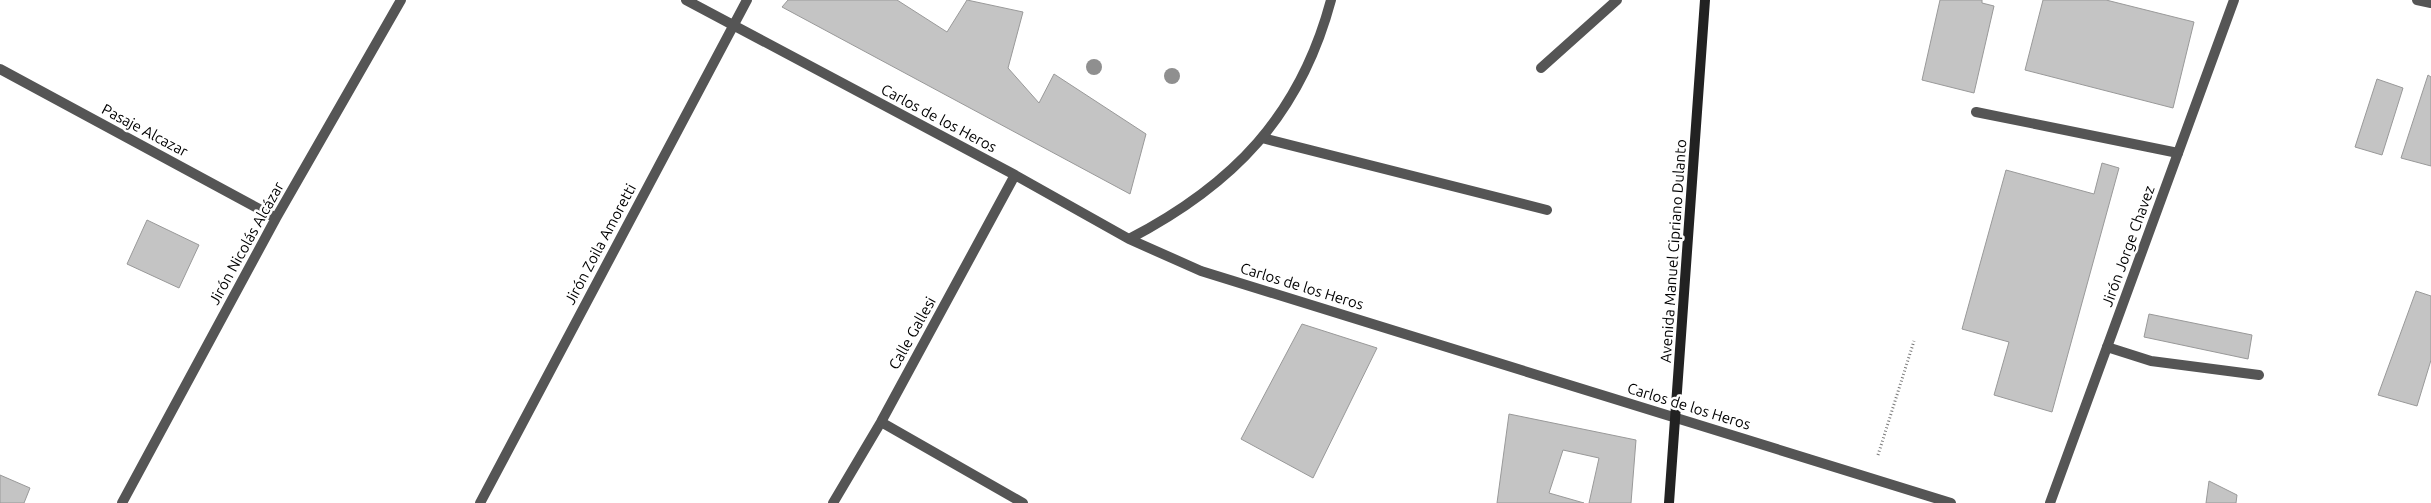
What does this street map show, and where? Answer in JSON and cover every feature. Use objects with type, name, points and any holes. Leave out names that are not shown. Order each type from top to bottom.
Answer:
[{"type":"street","name":"Jirón Nicolás Alcázar","points":[[122,503],[276,218],[401,0]]},
{"type":"street","name":"Carlos de los Heros","points":[[686,0],[1129,239],[1201,271],[1951,503]]},
{"type":"street","name":"Jirón Zoila Amoretti","points":[[480,503],[748,0]]},
{"type":"street","points":[[1129,239],[1169,218],[1208,191],[1250,152],[1262,138],[1278,117],[1302,76],[1324,27],[1331,0]]},
{"type":"street","points":[[1540,68],[1617,0]]},
{"type":"street","name":"Avenida Manuel Cipriano Dulanto","points":[[1669,503],[1705,0]]},
{"type":"street","name":"Jirón Jorge Chavez","points":[[2050,503],[2234,0]]},
{"type":"street","points":[[2417,0],[2431,3]]},
{"type":"street","name":"Pasaje Alcazar","points":[[0,69],[276,218]]},
{"type":"street","points":[[1976,112],[2178,153]]},
{"type":"street","points":[[1262,138],[1547,210]]},
{"type":"street","name":"Calle Gallesi","points":[[833,503],[881,422],[1015,176]]},
{"type":"street","points":[[2107,347],[2151,361],[2259,375]]},
{"type":"street","points":[[881,422],[1023,503]]},
{"type":"path","points":[[1870,478],[1914,342]]},
{"type":"building","points":[[788,0],[897,0],[947,32],[967,0],[1023,12],[1008,68],[1039,103],[1054,74],[1146,134],[1130,194],[782,7]]},
{"type":"building","points":[[1940,0],[1982,0],[1982,3],[1994,6],[1974,93],[1922,80]]},
{"type":"building","points":[[2043,0],[2106,0],[2194,22],[2173,108],[2025,70]]},
{"type":"building","points":[[2428,75],[2431,77],[2431,166],[2401,158]]},
{"type":"building","points":[[2377,79],[2403,88],[2382,155],[2355,147]]},
{"type":"building","points":[[2102,163],[2119,168],[2052,412],[1994,395],[2009,342],[1962,329],[2006,170],[2094,194]]},
{"type":"building","points":[[147,220],[199,245],[179,288],[127,264]]},
{"type":"building","points":[[2416,291],[2431,296],[2431,360],[2417,406],[2378,395]]},
{"type":"building","points":[[2149,314],[2252,335],[2248,359],[2144,337]]},
{"type":"building","points":[[1302,324],[1377,348],[1313,478],[1241,439]]},
{"type":"building","points":[[1509,414],[1636,440],[1631,503],[1589,503],[1599,458],[1563,450],[1549,493],[1584,503],[1497,503]]},
{"type":"building","points":[[0,475],[30,488],[24,503],[0,503]]},
{"type":"building","points":[[2209,481],[2237,495],[2236,503],[2206,503]]}]
